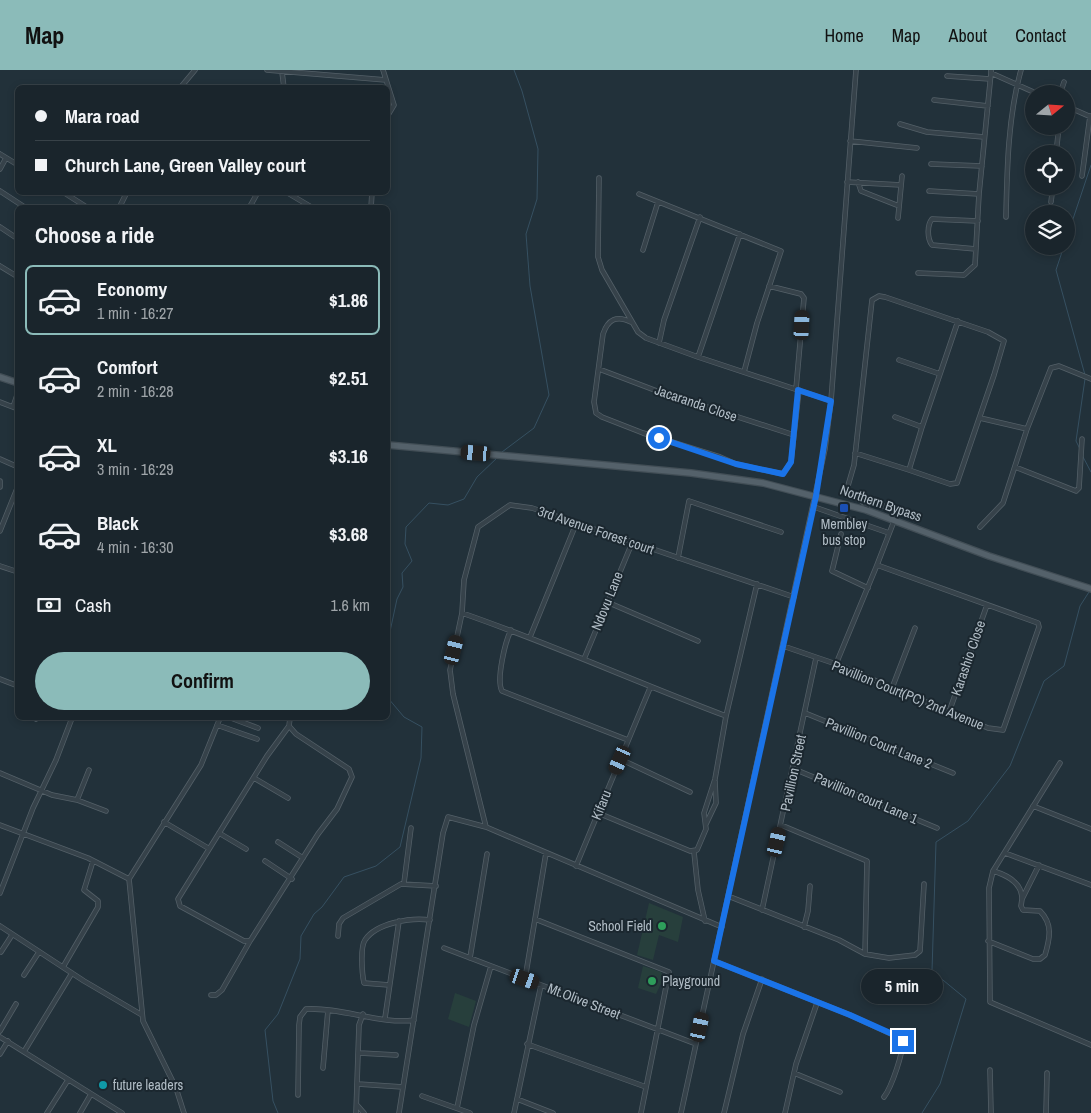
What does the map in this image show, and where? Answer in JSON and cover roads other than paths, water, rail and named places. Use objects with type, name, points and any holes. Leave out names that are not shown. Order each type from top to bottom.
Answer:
[{"type":"main road","points":[[0,377],[15,382]]},
{"type":"main road","name":"Northern Bypass","points":[[390,445],[719,476],[816,496],[866,510],[1088,588]]},
{"type":"street","points":[[182,85],[195,70]]},
{"type":"street","points":[[267,70],[386,80]]},
{"type":"street","points":[[383,70],[388,85]]},
{"type":"street","points":[[681,1113],[816,496],[831,401],[856,70]]},
{"type":"street","points":[[1006,217],[1017,85],[1021,70]]},
{"type":"street","points":[[282,72],[284,85]]},
{"type":"street","points":[[918,273],[964,275],[975,265],[979,194],[991,72],[1025,88]]},
{"type":"street","points":[[947,76],[990,79]]},
{"type":"street","points":[[390,92],[394,105],[390,112]]},
{"type":"street","points":[[934,100],[988,106]]},
{"type":"street","points":[[1075,110],[1090,117],[1082,176]]},
{"type":"street","points":[[900,124],[927,132],[984,137]]},
{"type":"street","points":[[850,141],[917,148]]},
{"type":"street","points":[[0,154],[15,163]]},
{"type":"street","points":[[0,169],[6,158]]},
{"type":"street","points":[[931,164],[982,166]]},
{"type":"street","points":[[898,218],[902,176]]},
{"type":"street","points":[[599,178],[598,257],[602,270],[631,322],[641,335],[698,357],[831,401]]},
{"type":"street","points":[[847,182],[901,185]]},
{"type":"street","points":[[858,182],[861,191],[899,206]]},
{"type":"street","points":[[929,191],[979,194]]},
{"type":"street","points":[[1,193],[21,205]]},
{"type":"street","points":[[639,194],[781,251],[744,372]]},
{"type":"street","points":[[68,195],[83,205]]},
{"type":"street","points":[[291,195],[308,205]]},
{"type":"street","points":[[1051,202],[1052,195]]},
{"type":"street","points":[[643,250],[658,202]]},
{"type":"street","points":[[659,343],[664,320],[700,217]]},
{"type":"street","points":[[976,249],[932,245],[929,240],[929,223],[932,219],[978,221]]},
{"type":"street","points":[[0,227],[15,237]]},
{"type":"street","points":[[698,357],[740,234]]},
{"type":"street","points":[[0,266],[15,275]]},
{"type":"street","points":[[631,322],[616,318],[606,325],[594,399],[596,413],[643,433],[720,457],[736,464],[783,474],[791,462],[804,298],[801,294],[769,286]]},
{"type":"street","points":[[855,452],[950,484],[957,483],[1004,341],[988,332],[884,297],[879,296],[872,300],[855,452],[847,491],[864,502],[872,502],[898,511]]},
{"type":"street","points":[[909,470],[958,321]]},
{"type":"street","points":[[899,360],[940,374]]},
{"type":"street","points":[[980,527],[1003,503],[1027,429],[1051,368],[1059,366],[1091,379]]},
{"type":"street","name":"Jacaranda Close","points":[[599,369],[657,391],[794,435]]},
{"type":"street","points":[[0,402],[15,408]]},
{"type":"street","points":[[895,417],[922,427]]},
{"type":"street","points":[[980,418],[1027,429]]},
{"type":"street","points":[[1015,467],[1076,491],[1079,488],[1080,481],[1082,439]]},
{"type":"street","points":[[0,459],[15,466]]},
{"type":"street","points":[[0,481],[0,488]]},
{"type":"street","points":[[0,531],[15,494]]},
{"type":"street","points":[[678,558],[690,502],[781,532]]},
{"type":"street","points":[[864,502],[866,510]]},
{"type":"street","name":"3rd Avenue Forest court","points":[[486,827],[449,675],[462,613],[464,580],[476,533],[482,524],[510,506],[517,505],[532,508],[794,597]]},
{"type":"street","points":[[814,506],[889,533]]},
{"type":"street","points":[[836,664],[894,521]]},
{"type":"street","points":[[530,637],[576,524]]},
{"type":"street","points":[[841,534],[832,571],[868,588]]},
{"type":"street","name":"Ndovu Lane","points":[[584,659],[632,543]]},
{"type":"street","name":"Pavillion Court(PC) 2nd Avenue","points":[[783,646],[836,664],[949,712],[1001,731],[1039,628],[1038,622],[877,565]]},
{"type":"street","points":[[0,566],[15,571]]},
{"type":"street","points":[[706,921],[700,902],[694,852],[703,836],[704,813],[715,779],[726,716],[757,584]]},
{"type":"street","points":[[607,602],[698,640]]},
{"type":"street","name":"Karashio Close","points":[[949,712],[987,604]]},
{"type":"street","points":[[462,613],[530,637],[650,688],[726,716]]},
{"type":"street","points":[[892,688],[915,628]]},
{"type":"street","points":[[511,630],[506,644],[500,679],[502,691],[628,740]]},
{"type":"street","name":"Pavillion Street","points":[[762,910],[794,769],[816,658]]},
{"type":"street","points":[[0,679],[15,685]]},
{"type":"street","name":"Kifaru","points":[[576,866],[650,688]]},
{"type":"street","name":"Pavillion Court Lane 2","points":[[805,713],[953,773]]},
{"type":"street","points":[[0,893],[71,720]]},
{"type":"street","points":[[184,1113],[176,1088],[142,1015],[129,879],[205,758],[219,720]]},
{"type":"street","points":[[236,720],[258,728]]},
{"type":"street","points":[[250,941],[238,939],[178,904],[178,899],[267,756],[289,726],[290,720]]},
{"type":"street","points":[[217,724],[257,739]]},
{"type":"street","points":[[211,995],[216,995],[222,990],[250,941],[337,808],[351,782],[352,774],[346,766],[296,734],[289,726]]},
{"type":"street","points":[[620,760],[690,792]]},
{"type":"street","points":[[1060,763],[993,871],[989,888],[990,1003],[1091,1045]]},
{"type":"street","name":"Pavillion court Lane 1","points":[[794,769],[938,828]]},
{"type":"street","points":[[77,800],[90,770]]},
{"type":"street","points":[[0,773],[52,795],[77,800],[106,811]]},
{"type":"street","points":[[254,778],[288,798]]},
{"type":"street","points":[[705,824],[716,803],[715,779]]},
{"type":"street","points":[[1033,806],[1091,829]]},
{"type":"street","points":[[598,813],[694,852]]},
{"type":"street","points":[[399,1113],[445,825],[448,817],[486,827],[722,927]]},
{"type":"street","points":[[164,822],[208,848]]},
{"type":"street","points":[[0,825],[93,860],[129,879]]},
{"type":"street","points":[[781,825],[867,861],[865,954]]},
{"type":"street","points":[[404,884],[411,828]]},
{"type":"street","points":[[219,833],[246,850]]},
{"type":"street","points":[[278,842],[303,858]]},
{"type":"street","points":[[525,979],[546,853]]},
{"type":"street","points":[[1005,853],[1091,886]]},
{"type":"street","points":[[470,958],[487,854]]},
{"type":"street","points":[[62,967],[98,907],[98,901],[84,890],[93,860]]},
{"type":"street","points":[[265,861],[292,878]]},
{"type":"street","points":[[1022,899],[1039,865]]},
{"type":"street","points":[[988,941],[1033,959],[1040,959],[1045,955],[1050,929],[1048,921],[1040,911],[1024,910],[1021,906],[1022,891],[1017,884],[993,871]]},
{"type":"street","points":[[338,936],[339,924],[343,918],[404,884],[436,886]]},
{"type":"street","points":[[728,896],[865,954],[888,958],[919,952],[924,884]]},
{"type":"street","points":[[804,927],[808,911],[810,886]]},
{"type":"street","points":[[389,986],[364,983],[363,944],[369,936],[399,921],[410,919],[430,920]]},
{"type":"street","points":[[535,919],[667,970],[669,978],[641,1113]]},
{"type":"street","points":[[385,1018],[399,921]]},
{"type":"street","points":[[0,926],[62,967],[142,1015]]},
{"type":"street","points":[[1,952],[12,934]]},
{"type":"street","name":"Mt.Olive Street","points":[[444,948],[696,1044]]},
{"type":"street","points":[[24,975],[39,952]]},
{"type":"street","points":[[714,961],[850,1015],[902,1039],[904,1045],[902,1056],[884,1097]]},
{"type":"street","points":[[457,1108],[474,1025],[491,966]]},
{"type":"street","points":[[25,1050],[72,973]]},
{"type":"street","points":[[724,1113],[742,1034],[762,979]]},
{"type":"street","points":[[514,1113],[526,1044],[541,984]]},
{"type":"street","points":[[785,1113],[794,1073],[817,1003]]},
{"type":"street","points":[[0,1031],[16,1004]]},
{"type":"street","points":[[298,1096],[297,1052],[300,1017],[306,1009],[363,1014],[405,1022],[414,1020]]},
{"type":"street","points":[[323,1068],[328,1010]]},
{"type":"street","points":[[356,1113],[360,1053],[359,1025],[363,1014]]},
{"type":"street","points":[[0,1037],[25,1050],[68,1080],[122,1113]]},
{"type":"street","points":[[0,1054],[8,1041]]},
{"type":"street","points":[[526,1044],[646,1087]]},
{"type":"street","points":[[360,1053],[396,1055]]},
{"type":"street","points":[[990,1070],[991,1113]]},
{"type":"street","points":[[794,1073],[840,1092]]},
{"type":"street","points":[[1046,1113],[1047,1073]]},
{"type":"street","points":[[47,1113],[68,1080]]},
{"type":"street","points":[[358,1084],[403,1088]]},
{"type":"street","points":[[80,1113],[91,1094]]},
{"type":"street","points":[[422,1096],[470,1113]]},
{"type":"street","points":[[517,1099],[553,1113]]},
{"type":"street","points":[[357,1106],[364,1113]]},
{"type":"waterway","points":[[502,452],[534,428],[549,395],[530,286],[526,234],[537,199],[538,149],[522,91],[514,70]]},
{"type":"waterway","points":[[1075,213],[1091,165]]},
{"type":"waterway","points":[[1061,255],[1056,270],[1085,375]]},
{"type":"waterway","points":[[1080,449],[1076,441],[1085,379]]},
{"type":"waterway","points":[[1082,455],[1091,472]]},
{"type":"waterway","points":[[390,632],[397,599],[403,587],[402,573],[412,561],[405,544],[406,527],[429,503],[448,505],[464,499],[477,477],[498,457]]},
{"type":"waterway","points":[[922,1113],[940,1084],[966,999],[932,971],[936,842],[968,821],[1010,766],[1044,681],[1064,666],[1080,606],[1089,592]]},
{"type":"waterway","points":[[278,1113],[273,1101],[265,1030],[278,1014],[300,959],[301,936],[314,914],[322,907],[344,877],[376,866],[400,847],[421,758],[422,727],[404,717],[390,700]]},
{"type":"place","name":"Membley bus stop","points":[[844,508]]},
{"type":"place","name":"School Field","points":[[662,926]]},
{"type":"place","name":"Playground","points":[[652,981]]},
{"type":"place","name":"future leaders","points":[[103,1085]]}]
